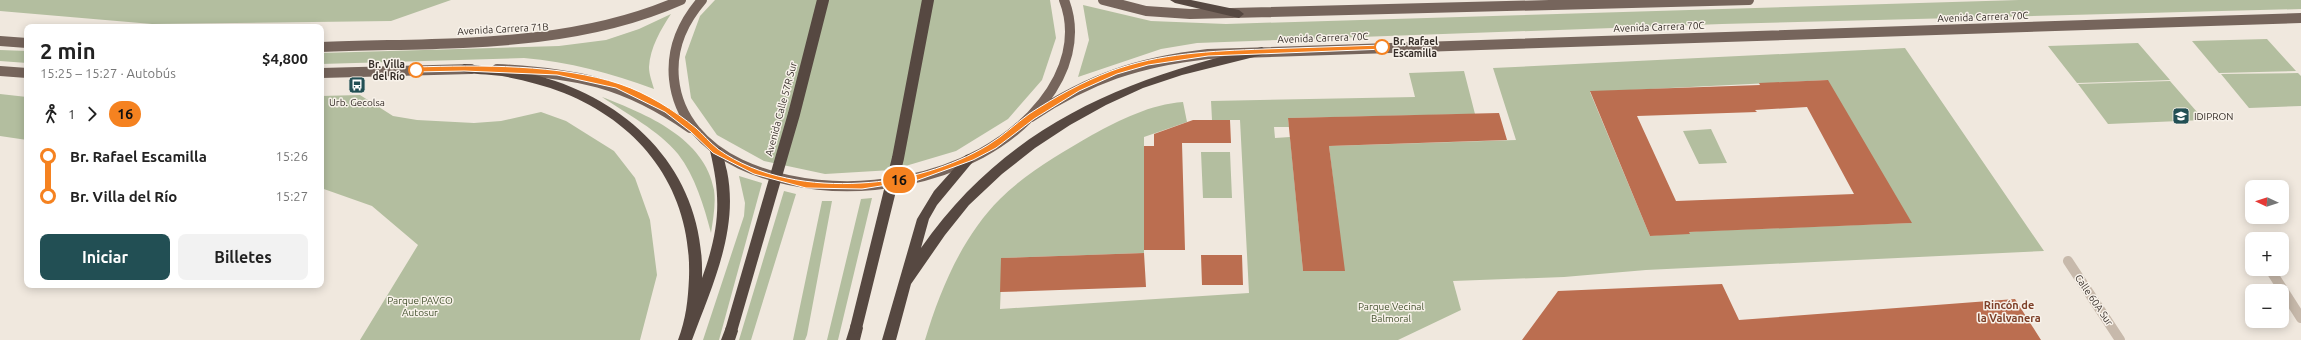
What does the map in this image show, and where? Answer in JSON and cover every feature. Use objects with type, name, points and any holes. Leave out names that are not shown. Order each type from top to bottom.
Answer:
[{"type":"highway","name":"Avenida Calle 57R Sur","points":[[730,336],[794,114],[823,0]]},
{"type":"highway","points":[[854,334],[898,158],[928,0]]},
{"type":"highway","points":[[1175,0],[1239,14]]},
{"type":"highway","points":[[904,284],[932,241],[964,202],[1000,168],[1039,138],[1080,112],[1130,88],[1168,74],[1214,60],[1262,51]]},
{"type":"highway","points":[[464,68],[502,72],[538,80],[569,90],[597,104],[616,116],[645,140],[664,162],[675,181],[689,216],[695,247],[696,281],[693,318]]},
{"type":"highway","points":[[686,340],[719,245],[724,211],[723,179],[716,151]]},
{"type":"highway","points":[[889,340],[923,220],[932,203],[949,179],[970,158]]},
{"type":"main road","name":"Avenida Carrera 71B","points":[[324,46],[548,38],[604,28],[633,20],[681,0]]},
{"type":"main road","points":[[693,130],[677,101],[672,69],[679,37],[696,7],[702,0]]},
{"type":"main road","points":[[324,73],[464,68],[557,73],[618,86],[668,110],[716,151],[756,172],[806,185],[854,186],[918,177],[970,158],[993,146],[1031,117],[1049,96],[1062,73],[1069,51],[1071,29],[1064,0]]},
{"type":"main road","points":[[1104,0],[1146,11],[1165,13],[1239,14],[1749,0]]},
{"type":"main road","name":"Avenida Carrera 70C","points":[[1031,117],[1083,86],[1114,73],[1147,62],[1208,54],[1262,51],[2301,18]]},
{"type":"main road","points":[[0,41],[24,43]]},
{"type":"main road","points":[[0,71],[24,73]]},
{"type":"street","name":"Calle 60A Sur","points":[[2068,261],[2120,340]]},
{"type":"street","points":[[2275,276],[2301,318]]},
{"type":"green space","points":[[0,0],[451,0],[391,21],[152,24],[0,11]]},
{"type":"green space","points":[[715,0],[1050,0],[1056,38],[1042,80],[1008,119],[956,151],[892,170],[825,174],[764,161],[717,135],[691,98],[685,57],[700,16]]},
{"type":"green space","points":[[2019,0],[2301,0],[2301,9],[1722,24],[1197,43],[1161,49],[1078,77],[1089,40],[1083,5],[1151,21],[1226,24]]},
{"type":"green space","points":[[671,14],[663,26],[651,53],[649,67],[654,89],[622,78],[574,65],[524,58],[324,64],[324,53],[559,46],[606,40],[639,29]]},
{"type":"green space","points":[[2267,39],[2296,71],[2219,73],[2192,41]]},
{"type":"green space","points":[[2138,43],[2170,80],[2077,83],[2048,46]]},
{"type":"green space","name":"Parque Vecinal Balmoral","points":[[1905,48],[2044,251],[1646,270],[1564,277],[1453,281],[1461,310],[1398,340],[925,340],[945,283],[974,230],[986,214],[1000,199],[1032,172],[1068,149],[1114,124],[1148,109],[1171,103],[1183,102],[1187,122],[1144,137],[1144,253],[1002,258],[1000,309],[1249,293],[1240,120],[1212,120],[1211,101],[1415,97],[1409,73],[1464,71],[1475,114],[1288,118],[1289,127],[1274,127],[1275,138],[1290,137],[1303,271],[1344,271],[1329,146],[1516,140],[1493,68]],"holes":[[[1827,80],[1911,223],[1701,231],[1650,236],[1590,92]]]},
{"type":"green space","points":[[0,50],[24,51],[24,63],[0,61]]},
{"type":"green space","points":[[2298,73],[2301,76],[2301,106],[2249,108],[2221,74]]},
{"type":"green space","points":[[2170,81],[2204,120],[2108,124],[2078,84]]},
{"type":"green space","points":[[0,94],[24,97],[24,140],[0,136]]},
{"type":"green space","name":"Parque PAVCO Autosur","points":[[360,95],[393,116],[417,120],[474,123],[501,121],[541,112],[566,121],[614,151],[635,178],[650,220],[657,275],[640,340],[360,340],[418,245],[372,206],[324,189],[324,96]]},
{"type":"green space","points":[[602,97],[637,111],[671,130],[686,142],[699,156],[708,172],[715,195],[711,233],[702,202],[694,182],[678,154],[652,130]]},
{"type":"green space","points":[[1711,129],[1727,163],[1699,164],[1683,131]]},
{"type":"green space","points":[[1201,152],[1230,152],[1232,198],[1203,198]]},
{"type":"green space","points":[[739,176],[762,183],[719,340],[703,340],[744,216],[745,203]]},
{"type":"green space","points":[[784,191],[796,194],[751,340],[739,340]]},
{"type":"green space","points":[[872,198],[838,340],[827,340],[861,199]]},
{"type":"green space","points":[[822,201],[832,201],[807,335],[805,340],[793,340]]},
{"type":"building","points":[[1828,80],[1912,223],[1689,232],[1690,234],[1650,236],[1590,91],[1760,85],[1759,83]],"holes":[[[1807,107],[1854,194],[1676,201],[1637,116],[1757,112],[1755,110]]]},
{"type":"building","points":[[1499,113],[1507,140],[1329,146],[1345,271],[1303,271],[1288,118]]},
{"type":"building","points":[[1193,120],[1230,120],[1231,143],[1182,143],[1185,250],[1144,250],[1144,146],[1154,146],[1154,134]]},
{"type":"building","points":[[1144,253],[1146,287],[1000,292],[1001,258]]},
{"type":"building","points":[[1201,255],[1242,255],[1243,285],[1202,285]]},
{"type":"building","points":[[1722,284],[1739,320],[2015,299],[2041,340],[1522,340],[1558,291]]},
{"type":"bus line","name":"16","points":[[416,70],[464,68],[557,73],[618,86],[668,110],[716,151],[756,172],[806,185],[862,186],[918,177],[970,158],[993,146],[1031,117],[1077,89],[1114,73],[1147,62],[1208,54],[1382,47]]},
{"type":"place","name":"Br. Rafael Escamilla","points":[[1382,47]]},
{"type":"place","name":"Br. Villa del Río","points":[[416,70]]},
{"type":"place","name":"Urb. Gecolsa","points":[[357,85]]},
{"type":"place","name":"IDIPRON","points":[[2181,116]]},
{"type":"district","name":"Rincón de la Valvanera","points":[[2009,311]]}]
